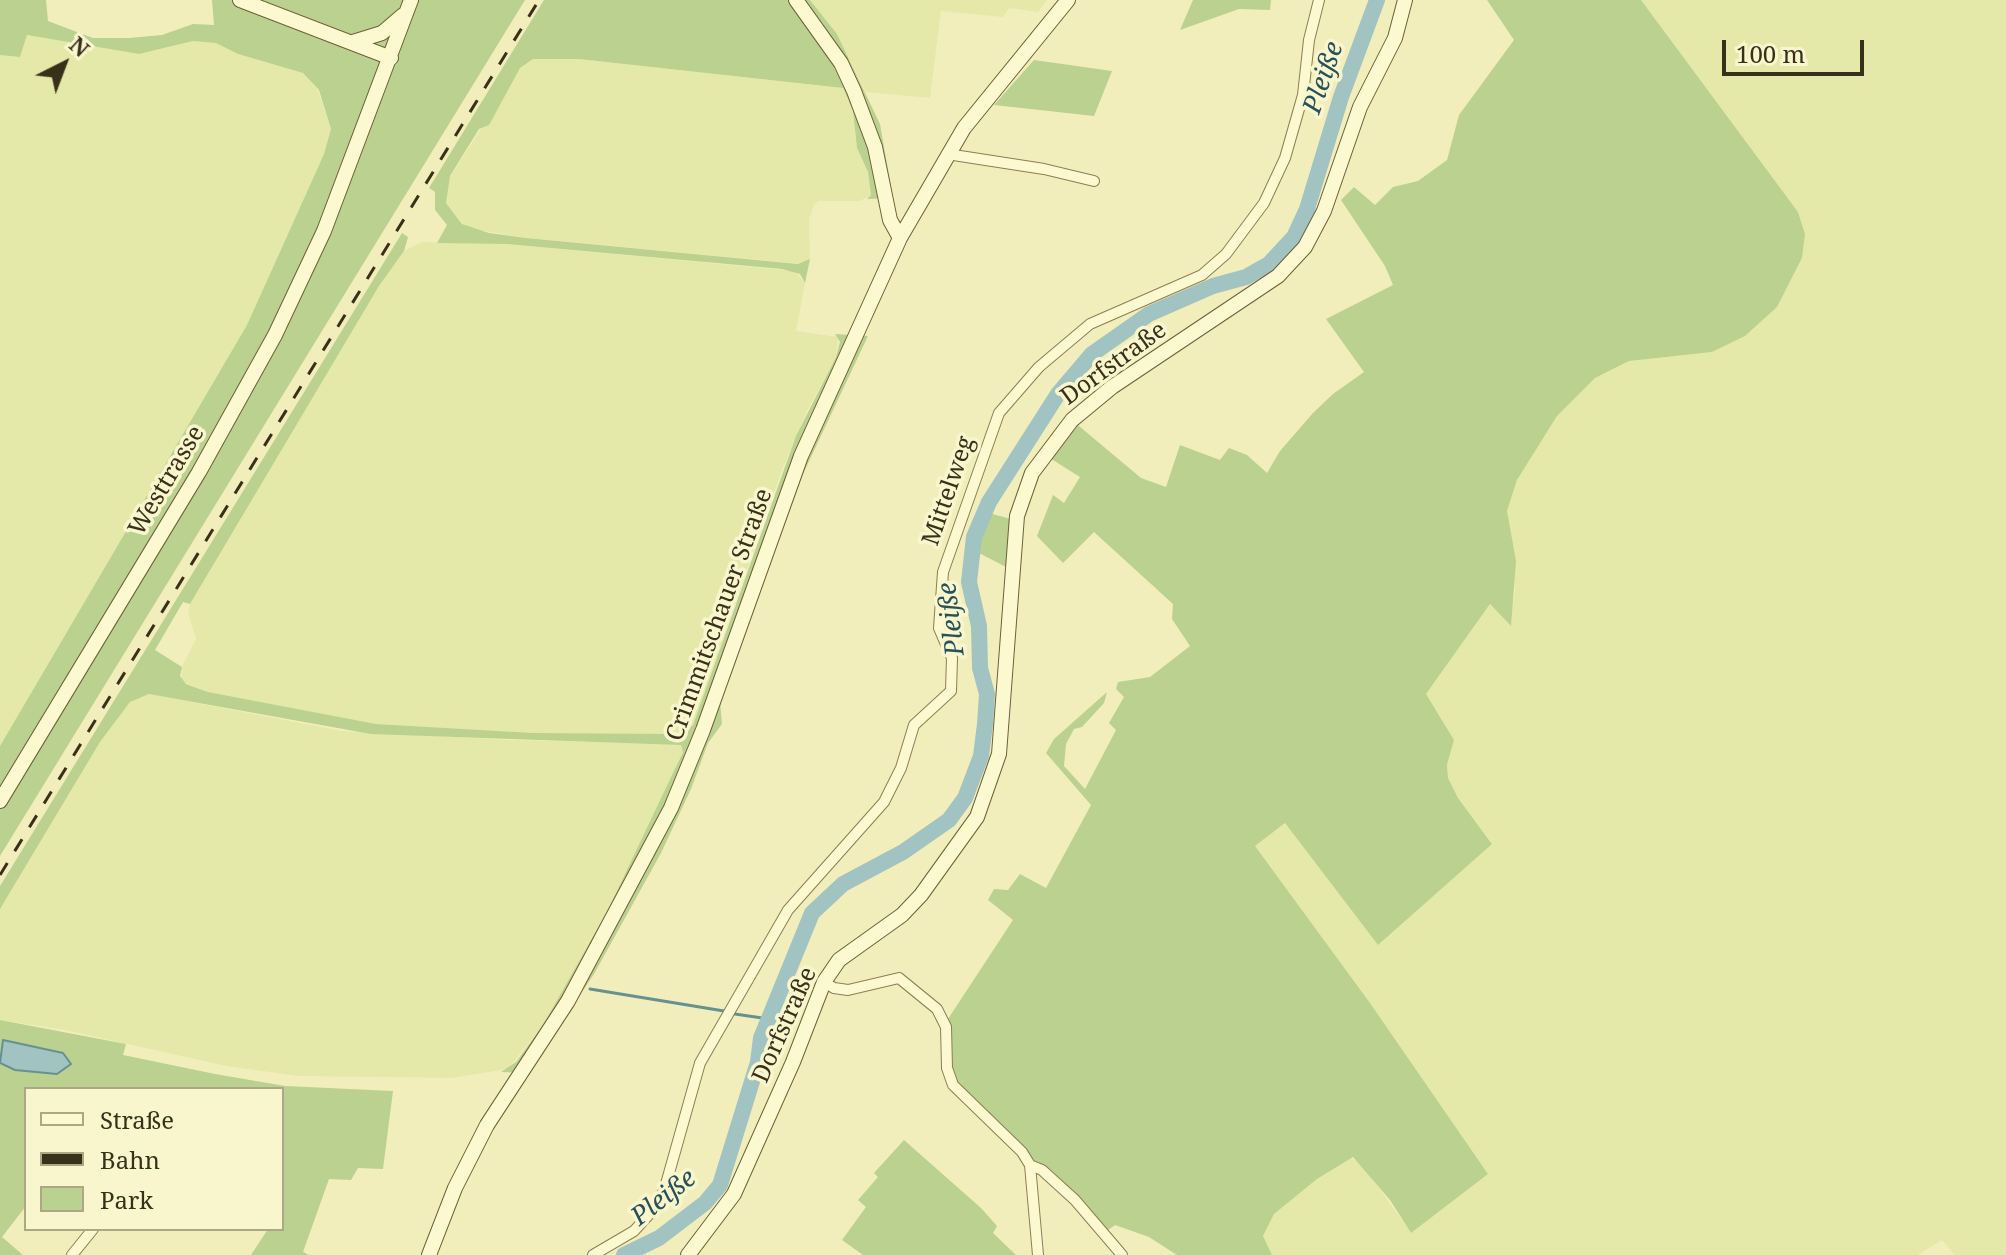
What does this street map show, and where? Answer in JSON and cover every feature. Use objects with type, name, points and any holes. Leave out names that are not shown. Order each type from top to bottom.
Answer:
[{"type":"street","points":[[240,0],[391,58]]},
{"type":"street","points":[[796,0],[841,63],[854,91],[875,147],[890,220],[900,238]]},
{"type":"street","name":"Crimmitschauer Straße","points":[[429,1255],[455,1188],[487,1125],[568,1001],[671,808],[801,456],[900,238],[947,154],[980,105],[1068,0]]},
{"type":"street","name":"Mittelweg","points":[[593,1255],[634,1231],[654,1209],[664,1191],[700,1063],[801,894],[884,802],[901,768],[919,717],[951,691],[952,658],[939,628],[943,572],[999,413],[1039,367],[1090,324],[1202,275],[1226,254],[1264,203],[1285,158],[1303,95],[1309,40],[1319,0]]},
{"type":"street","name":"Dorfstraße","points":[[688,1255],[734,1194],[793,1062],[824,982],[839,960],[902,915],[921,895],[961,844],[990,785],[1002,734],[1017,516],[1032,473],[1072,420],[1112,387],[1278,276],[1305,247],[1324,211],[1360,107],[1395,38],[1405,0]]},
{"type":"street","points":[[352,43],[382,33],[408,6]]},
{"type":"street","name":"Westtrasse","points":[[0,801],[246,387],[301,282],[348,171],[408,6]]},
{"type":"street","points":[[947,154],[1044,169],[1094,181]]},
{"type":"street","points":[[824,982],[834,988],[848,990],[894,977],[927,999],[946,1027],[947,1068],[953,1085],[1022,1152],[1030,1165],[1038,1255]]},
{"type":"street","points":[[1030,1165],[1042,1170],[1075,1200],[1122,1255]]},
{"type":"street","points":[[72,1255],[91,1231]]},
{"type":"green space","points":[[0,0],[46,0],[48,21],[93,38],[129,38],[162,35],[193,24],[214,25],[212,0],[525,0],[0,856],[0,746],[247,325],[324,154],[331,129],[319,90],[303,73],[238,54],[216,43],[193,41],[139,54],[27,35],[20,57],[0,55]]},
{"type":"green space","points":[[544,0],[810,0],[837,34],[880,124],[893,198],[867,199],[871,195],[868,172],[857,148],[853,111],[843,88],[579,59],[533,59],[520,68],[489,125],[479,129],[450,176],[446,203],[462,224],[489,233],[526,238],[798,264],[810,259],[805,283],[800,274],[782,269],[507,244],[437,243],[447,225],[435,210],[435,192],[429,188]]},
{"type":"green space","points":[[810,0],[1047,0],[1038,12],[1009,8],[1003,17],[941,11],[930,98],[866,92],[837,34]]},
{"type":"green space","points":[[1193,0],[1271,0],[1270,10],[1239,9],[1180,30]]},
{"type":"green space","points":[[1487,0],[1641,0],[1798,212],[1805,234],[1802,258],[1777,307],[1745,336],[1712,352],[1629,361],[1595,378],[1557,416],[1517,480],[1507,511],[1516,561],[1511,626],[1490,604],[1426,694],[1454,740],[1447,765],[1448,778],[1458,798],[1492,844],[1378,945],[1285,823],[1255,846],[1370,1003],[1488,1174],[1411,1233],[1390,1200],[1353,1157],[1317,1179],[1274,1214],[1263,1236],[1272,1255],[1177,1255],[1149,1237],[1115,1225],[1104,1233],[954,1085],[946,1022],[1013,920],[988,900],[994,889],[1008,890],[1020,874],[1046,888],[1091,805],[1046,753],[1054,739],[1107,692],[1104,703],[1082,727],[1074,729],[1066,744],[1064,766],[1085,789],[1116,730],[1109,723],[1124,697],[1116,689],[1118,682],[1150,677],[1190,646],[1172,619],[1173,604],[1094,532],[1063,563],[1037,536],[1053,495],[1064,503],[1080,477],[1045,455],[1073,421],[1141,478],[1166,487],[1180,445],[1220,460],[1229,448],[1247,455],[1267,473],[1280,451],[1313,413],[1364,372],[1326,319],[1393,285],[1385,266],[1341,200],[1354,187],[1375,205],[1393,187],[1418,181],[1447,160],[1459,115],[1514,40]]},
{"type":"green space","points":[[1641,0],[2006,0],[2006,1255],[1955,1255],[1942,1240],[1918,1255],[1272,1255],[1263,1236],[1274,1214],[1317,1179],[1350,1158],[1361,1163],[1411,1233],[1488,1174],[1370,1003],[1255,846],[1285,823],[1378,945],[1492,843],[1458,798],[1448,778],[1447,765],[1454,740],[1426,694],[1490,604],[1510,625],[1515,590],[1507,511],[1517,480],[1557,416],[1595,378],[1629,361],[1712,352],[1745,336],[1777,307],[1802,258],[1805,234],[1798,212]]},
{"type":"green space","points":[[27,35],[139,54],[193,41],[216,43],[238,54],[303,73],[318,90],[331,129],[324,154],[247,325],[0,746],[0,55],[20,57]]},
{"type":"green space","points":[[533,58],[579,59],[843,88],[853,111],[857,148],[868,172],[871,195],[860,201],[819,201],[814,205],[809,219],[810,259],[803,264],[526,238],[473,229],[463,224],[446,203],[447,182],[520,68]]},
{"type":"green space","points":[[1034,60],[1112,71],[1094,116],[994,105]]},
{"type":"green space","points":[[402,233],[408,237],[404,251],[379,286],[190,604],[183,602],[155,650],[182,667],[180,676],[186,684],[208,692],[376,724],[533,733],[682,734],[693,725],[796,436],[836,357],[840,342],[835,334],[868,336],[803,474],[720,701],[722,724],[708,743],[691,789],[661,853],[594,974],[529,1073],[501,1072],[516,1062],[543,1025],[607,912],[683,752],[681,745],[371,734],[149,694],[130,702],[100,742],[0,909],[0,886]]},
{"type":"green space","points":[[422,242],[507,244],[795,271],[805,283],[796,331],[838,337],[836,357],[807,411],[782,470],[693,725],[682,734],[533,733],[376,724],[208,692],[182,681],[182,667],[196,639],[188,613],[190,604],[379,286],[404,251]]},
{"type":"green space","points":[[989,513],[1011,519],[1008,568],[979,553],[979,540]]},
{"type":"green space","points":[[150,694],[342,731],[510,740],[652,743],[681,745],[683,751],[626,877],[578,965],[543,1025],[508,1069],[452,1078],[298,1076],[226,1066],[65,1030],[0,1020],[0,909],[100,742],[130,702]]},
{"type":"green space","points":[[0,1020],[126,1044],[123,1055],[215,1074],[285,1086],[393,1091],[383,1169],[358,1168],[351,1180],[329,1179],[303,1252],[309,1255],[251,1255],[267,1231],[284,1231],[284,1087],[24,1087],[24,1209],[2,1237],[23,1255],[0,1255]]},
{"type":"green space","points":[[904,1140],[981,1208],[997,1226],[993,1233],[1016,1255],[863,1255],[842,1240],[866,1207],[858,1200],[878,1177],[874,1173]]},
{"type":"water","points":[[3,1040],[63,1053],[71,1064],[57,1074],[15,1070],[0,1063]]},
{"type":"waterway","name":"Pleiße","points":[[624,1255],[659,1238],[705,1203],[720,1185],[758,1062],[761,1038],[812,913],[843,884],[903,852],[949,820],[965,798],[981,756],[985,724],[987,694],[980,668],[979,626],[969,582],[974,537],[989,502],[1058,394],[1092,354],[1149,314],[1213,286],[1246,277],[1269,264],[1294,237],[1307,209],[1341,97],[1377,0]]},
{"type":"waterway","points":[[590,989],[724,1011]]},
{"type":"waterway","points":[[735,1014],[769,1019]]},
{"type":"railway","points":[[0,875],[539,0]]}]
